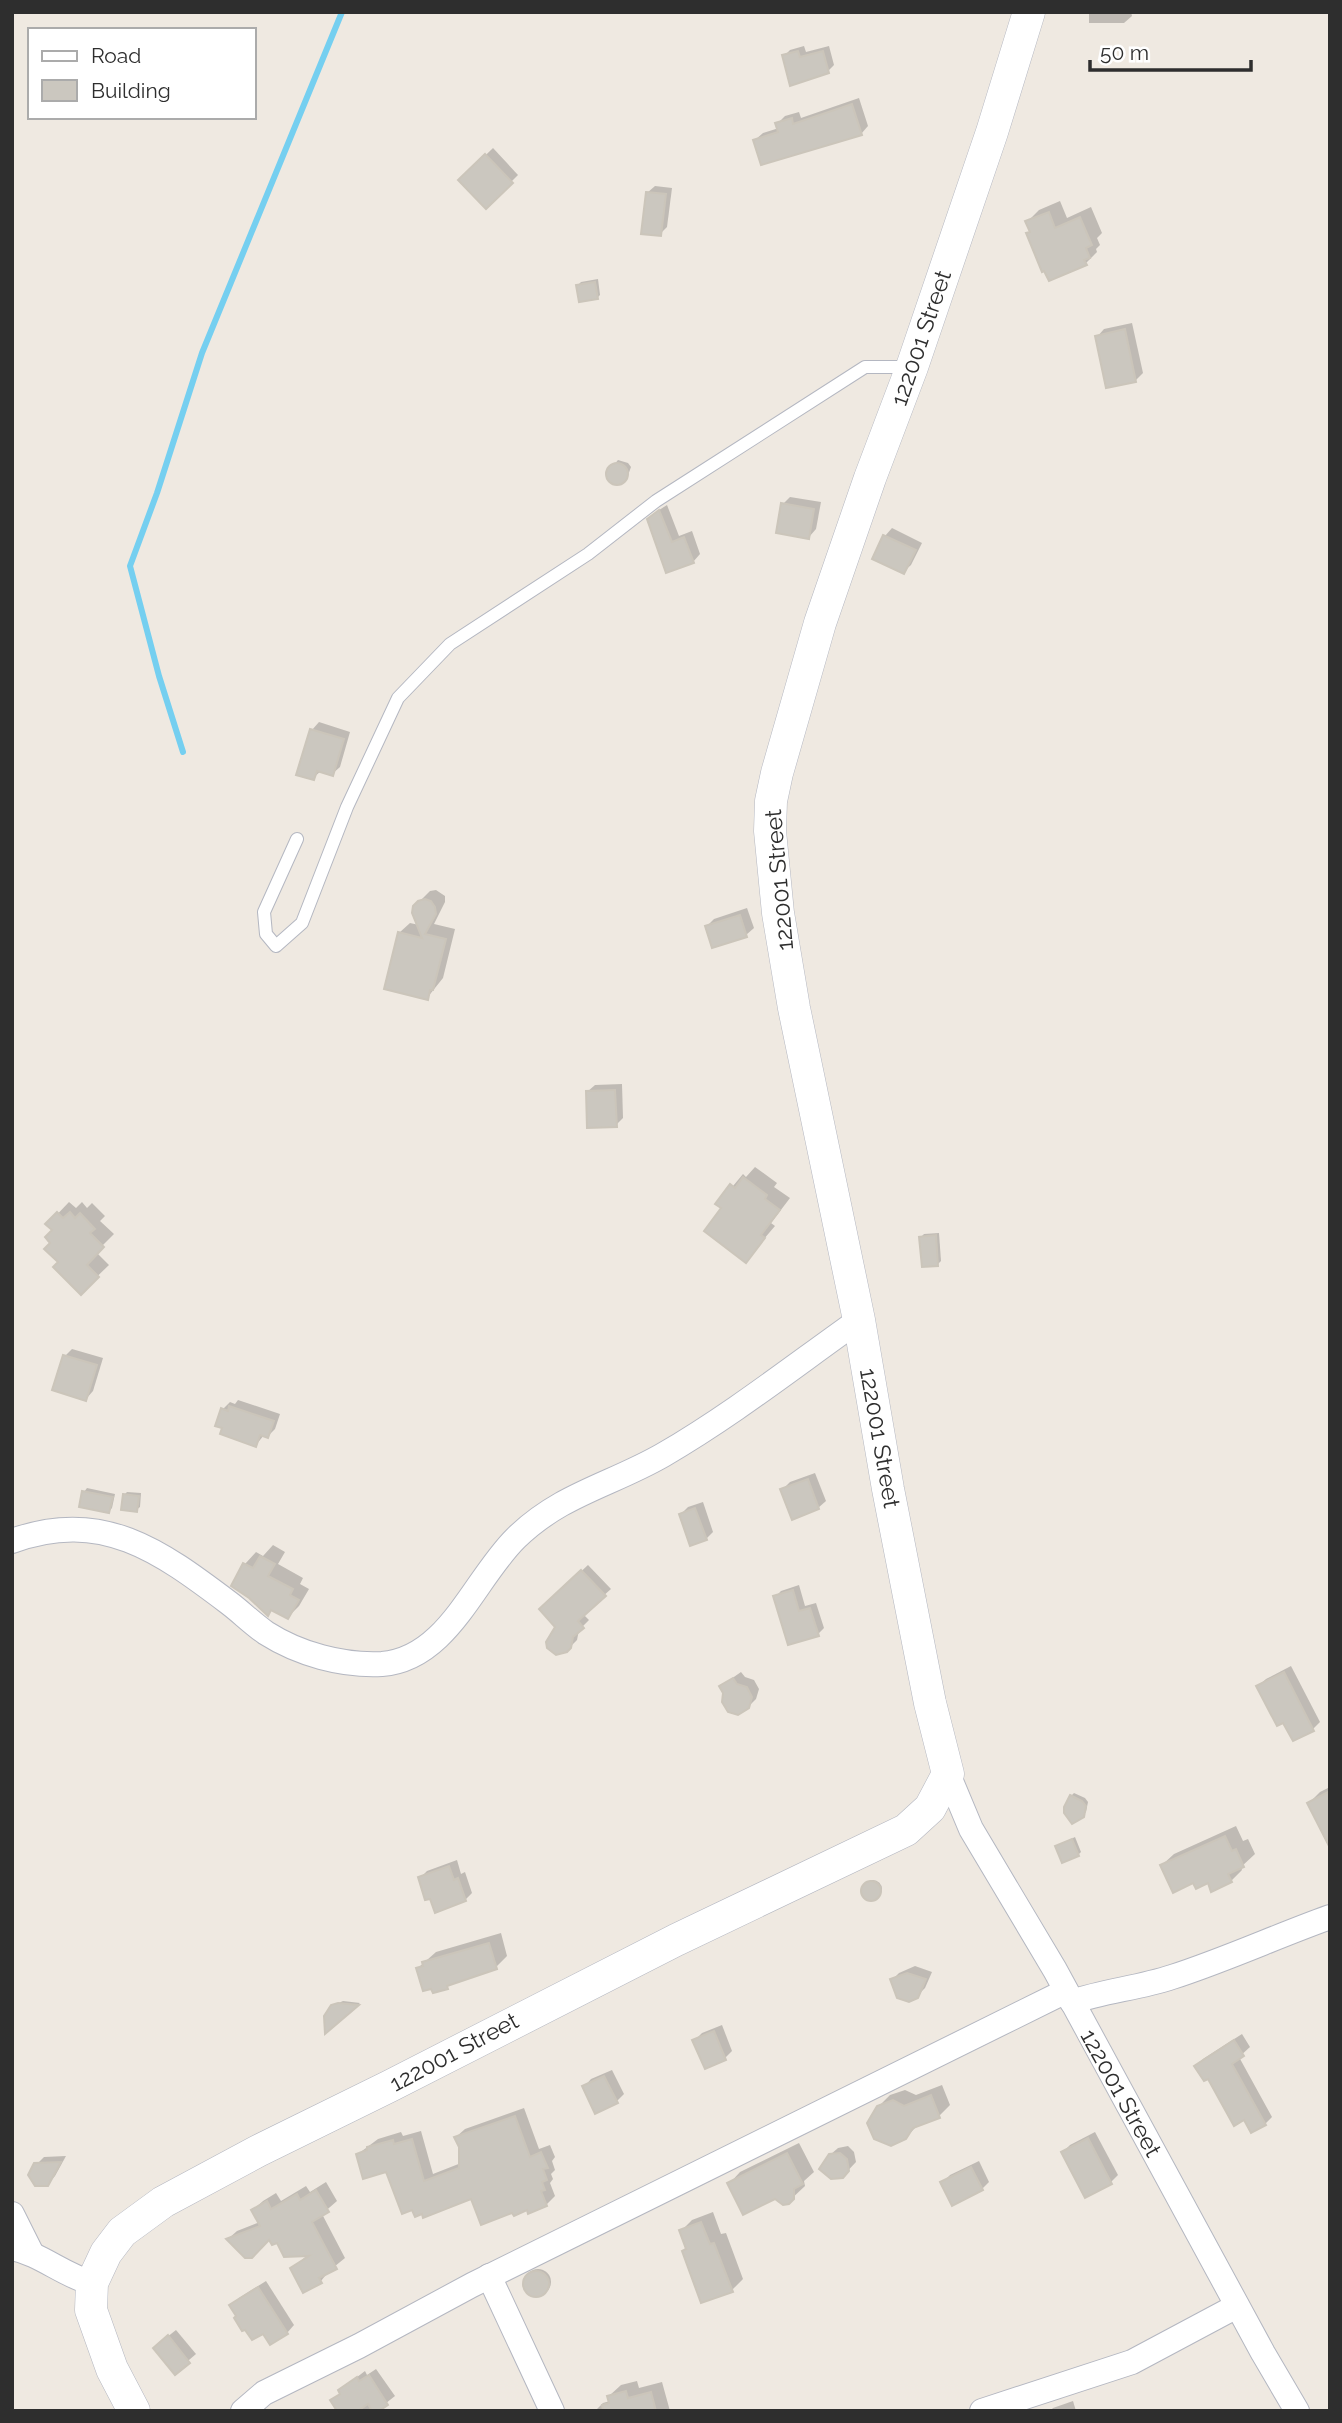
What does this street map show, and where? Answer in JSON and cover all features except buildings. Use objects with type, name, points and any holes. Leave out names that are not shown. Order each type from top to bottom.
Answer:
[{"type":"street","name":"122001 Street","points":[[1029,12],[992,131],[912,367],[820,623],[776,773],[770,831],[778,913],[794,1009],[859,1320],[930,1703],[948,1774],[971,1829],[1069,1997],[1297,2411]]},
{"type":"street","points":[[12,1541],[29,1535],[67,1529],[88,1530],[135,1541],[171,1560],[266,1633],[309,1653],[355,1664],[384,1664],[406,1658],[429,1647],[450,1624],[481,1579],[515,1539],[540,1517],[567,1499],[660,1457],[726,1417],[859,1320]]},
{"type":"street","name":"122001 Street","points":[[134,2411],[112,2369],[91,2310],[92,2283],[106,2253],[122,2232],[163,2202],[258,2151],[567,1994],[906,1830],[930,1808],[948,1774]]},
{"type":"street","points":[[243,2411],[264,2393],[359,2346],[489,2276],[1069,1997],[1129,1989],[1174,1976],[1330,1916]]},
{"type":"street","points":[[12,2214],[22,2250],[56,2269],[92,2283]]},
{"type":"street","points":[[489,2276],[552,2411]]},
{"type":"street","points":[[982,2411],[1132,2362],[1237,2306]]},
{"type":"lane","points":[[297,839],[264,912],[266,934],[276,946],[302,923],[346,807],[398,698],[450,644],[588,554],[656,500],[865,367],[912,367]]},
{"type":"waterway","points":[[183,752],[159,676],[130,566],[157,493],[202,353],[342,12]]}]
